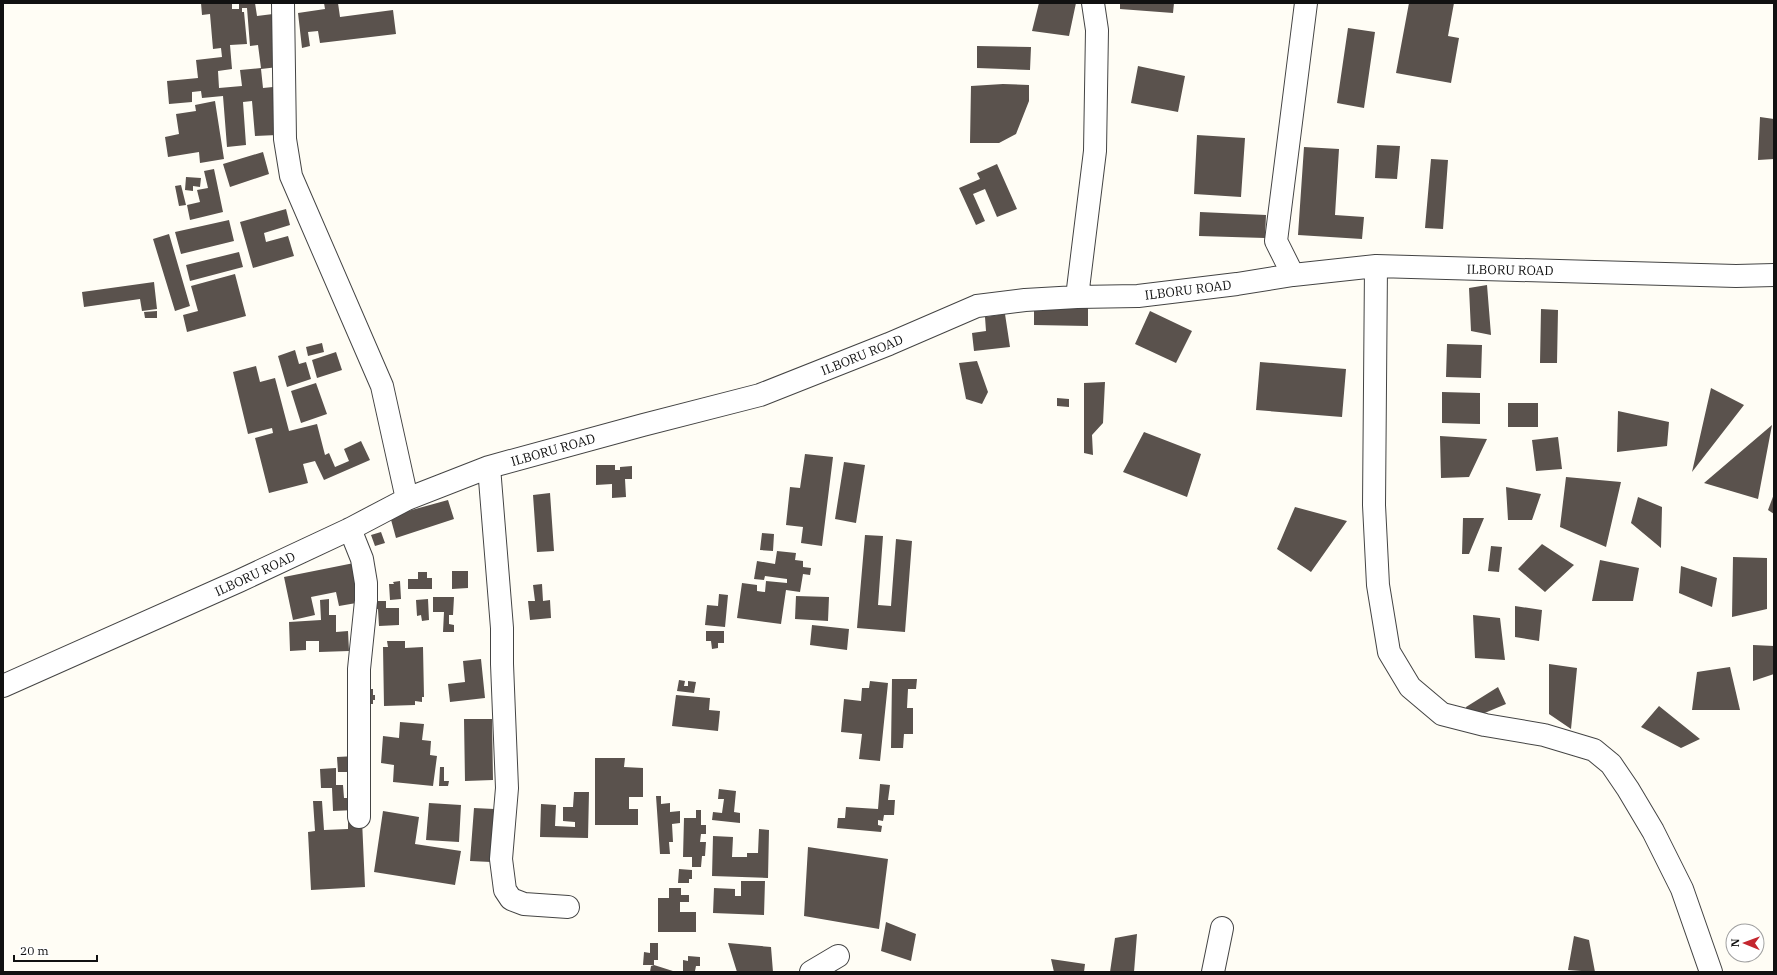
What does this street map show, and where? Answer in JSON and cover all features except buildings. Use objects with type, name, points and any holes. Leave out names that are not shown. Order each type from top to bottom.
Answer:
[{"type":"street","points":[[283,3],[285,139],[291,176],[382,386],[407,499]]},
{"type":"street","points":[[1077,297],[1094,151],[1097,30],[1093,3]]},
{"type":"street","points":[[1293,275],[1276,241],[1306,3]]},
{"type":"street","points":[[1376,266],[1374,505],[1378,585],[1389,652],[1410,687],[1442,714],[1485,725],[1551,737],[1594,750],[1611,764],[1653,831],[1682,889],[1711,972]]},
{"type":"street","name":"ILBORU ROAD","points":[[3,686],[239,581],[350,529],[407,499],[489,467],[760,395],[889,344],[978,306],[1025,300],[1138,296],[1237,284],[1293,275],[1376,266],[1736,276],[1774,275]]},
{"type":"street","points":[[489,467],[502,628],[507,788],[501,859],[505,890],[511,899],[524,904],[568,906]]},
{"type":"street","points":[[350,529],[362,560],[366,584],[366,601],[359,669],[359,817]]},
{"type":"street","points":[[1213,972],[1222,928]]},
{"type":"street","points":[[812,972],[838,956]]}]
